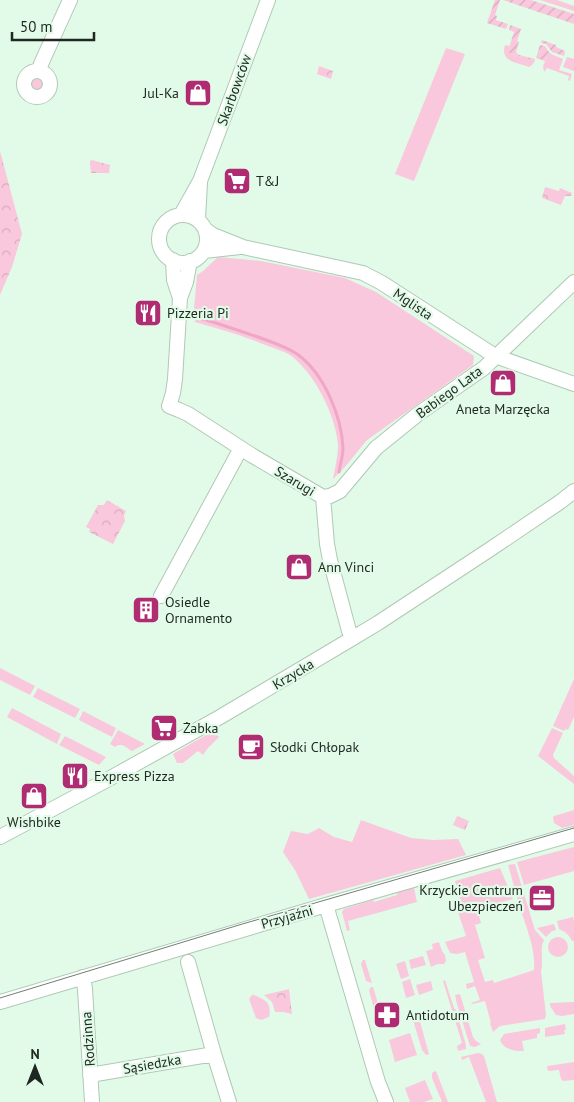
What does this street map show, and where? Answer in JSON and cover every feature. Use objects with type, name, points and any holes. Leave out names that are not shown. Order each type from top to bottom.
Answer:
[{"type":"street","points":[[40,71],[41,64],[70,0]]},
{"type":"street","name":"Skarbowców","points":[[181,215],[200,181],[268,0]]},
{"type":"street","name":"Skarbowców","points":[[200,181],[202,225]]},
{"type":"street","points":[[187,215],[202,225],[207,237],[207,244],[204,251],[196,259],[181,262],[173,260],[161,248],[161,232],[166,222],[176,216],[187,215]]},
{"type":"street","name":"Mglista","points":[[202,225],[213,235],[243,247],[369,276],[494,356],[574,384]]},
{"type":"street","name":"Mglista","points":[[204,251],[243,247]]},
{"type":"street","points":[[173,260],[174,280],[180,298]]},
{"type":"street","points":[[180,298],[186,282],[190,261]]},
{"type":"street","name":"Babiego Lata","points":[[323,497],[340,491],[376,448],[418,414],[484,368],[494,356],[574,282]]},
{"type":"street","name":"Szarugi","points":[[180,298],[175,379],[169,406],[188,414],[323,497],[330,560],[349,630],[353,638]]},
{"type":"street","points":[[161,596],[241,448]]},
{"type":"street","name":"Krzycka","points":[[0,837],[96,786],[220,716],[378,623],[574,491]]},
{"type":"street","name":"Przyjaźni","points":[[0,1002],[326,905],[574,834]]},
{"type":"street","points":[[326,905],[386,1102]]},
{"type":"street","points":[[188,962],[229,1102]]},
{"type":"street","name":"Rodzinna","points":[[83,977],[92,1102]]},
{"type":"street","name":"Sąsiedzka","points":[[90,1074],[214,1054]]},
{"type":"green space","points":[[495,0],[500,0],[495,15],[497,16],[496,20],[508,24],[506,29],[487,23]]},
{"type":"green space","points":[[503,0],[531,0],[574,14],[574,24]]},
{"type":"green space","points":[[540,0],[557,0],[574,6],[574,11]]},
{"type":"green space","points":[[510,25],[521,29],[516,52],[519,55],[535,59],[535,61],[509,53],[514,32],[509,30]]},
{"type":"green space","points":[[542,40],[556,45],[556,47],[565,51],[564,56],[552,52],[546,44],[541,43]]},
{"type":"green space","points":[[505,45],[510,46],[509,53],[535,61],[529,67],[510,61],[505,55]]},
{"type":"green space","points":[[540,45],[545,46],[549,52],[545,61],[536,58]]},
{"type":"green space","points":[[446,48],[465,54],[414,181],[395,174]]},
{"type":"green space","points":[[549,52],[563,59],[559,70],[572,74],[570,81],[568,80],[569,76],[547,68],[544,72],[543,66]]},
{"type":"green space","points":[[567,57],[574,59],[574,71],[563,67]]},
{"type":"green space","points":[[319,66],[333,71],[331,79],[317,74]]},
{"type":"green space","points":[[37,75],[43,78],[46,84],[43,90],[37,93],[31,90],[28,84],[31,78]]},
{"type":"green space","points":[[0,151],[22,234],[12,267],[0,295]]},
{"type":"green space","points":[[90,161],[110,165],[109,173],[91,173]]},
{"type":"green space","points":[[545,187],[559,191],[560,188],[572,193],[571,196],[565,196],[561,205],[542,198]]},
{"type":"green space","points":[[218,257],[261,261],[345,278],[376,292],[474,356],[473,365],[367,440],[333,479],[338,445],[333,421],[322,396],[307,372],[285,352],[195,322],[194,309],[197,275]]},
{"type":"green space","points":[[107,500],[126,511],[125,521],[113,544],[89,532],[90,529],[86,527],[98,505],[104,505]]},
{"type":"green space","points":[[0,668],[35,686],[30,695],[0,680]]},
{"type":"green space","points":[[574,679],[574,717],[568,730],[564,731],[553,726]]},
{"type":"green space","points":[[38,688],[80,709],[75,718],[33,697]]},
{"type":"green space","points":[[12,708],[61,734],[57,744],[7,717]]},
{"type":"green space","points":[[83,711],[116,728],[112,737],[79,720]]},
{"type":"green space","points":[[552,728],[563,733],[553,755],[554,758],[574,776],[574,784],[538,756]]},
{"type":"green space","points":[[118,730],[145,744],[132,751],[122,745],[115,747],[110,744]]},
{"type":"green space","points":[[213,731],[219,737],[203,755],[198,751],[183,763],[177,763],[173,754]]},
{"type":"green space","points":[[65,736],[106,757],[99,765],[59,745]]},
{"type":"green space","points":[[574,810],[574,825],[562,828],[554,823],[554,816]]},
{"type":"green space","points":[[457,816],[469,821],[465,830],[453,825]]},
{"type":"green space","points":[[361,820],[411,838],[433,840],[458,839],[466,855],[309,899],[295,870],[283,852],[291,831],[308,834],[319,828],[334,837],[352,842]]},
{"type":"green space","points":[[574,847],[574,871],[524,885],[517,862]]},
{"type":"green space","points":[[515,864],[535,930],[544,940],[541,971],[546,1015],[545,1019],[500,1026],[493,1032],[485,1001],[471,1003],[480,1000],[475,986],[467,989],[466,984],[474,982],[465,952],[450,953],[445,942],[466,936],[457,909],[462,906],[455,881],[500,868],[513,899],[477,909],[481,923],[475,925],[485,958],[478,960],[485,982],[493,980],[494,983],[534,970],[532,945],[508,865]]},
{"type":"green space","points":[[414,888],[417,902],[348,921],[350,930],[347,931],[342,912],[344,909],[373,900],[374,902]]},
{"type":"green space","points":[[573,917],[574,941],[572,941],[564,931],[559,929],[557,921]]},
{"type":"green space","points":[[554,924],[556,930],[546,937],[537,928]]},
{"type":"green space","points":[[554,937],[562,937],[568,943],[568,951],[562,957],[554,957],[548,951],[548,943]]},
{"type":"green space","points":[[439,942],[446,961],[444,964],[431,967],[426,951],[433,949],[432,944]]},
{"type":"green space","points":[[423,956],[426,965],[411,969],[409,960]]},
{"type":"green space","points":[[365,960],[372,983],[366,981],[361,964]]},
{"type":"green space","points":[[405,961],[409,976],[401,979],[396,964]]},
{"type":"green space","points":[[410,979],[415,995],[406,998],[402,982]]},
{"type":"green space","points":[[445,980],[466,1045],[466,1049],[458,1051],[457,1046],[462,1043],[443,981]]},
{"type":"green space","points":[[431,981],[433,990],[419,995],[416,985]]},
{"type":"green space","points":[[373,987],[380,1010],[376,1011],[374,1009],[369,990]]},
{"type":"green space","points":[[289,989],[292,1014],[275,1012],[272,1002],[264,995]]},
{"type":"green space","points":[[460,994],[473,1037],[481,1044],[475,1047],[470,1046],[457,1004],[455,995]]},
{"type":"green space","points":[[252,995],[262,999],[269,1005],[269,1017],[261,1020],[256,1018],[249,999]]},
{"type":"green space","points":[[574,1002],[574,1014],[562,1016],[556,1015],[550,1006],[550,1003]]},
{"type":"green space","points":[[419,1018],[429,1054],[426,1055],[422,1050],[413,1020]]},
{"type":"green space","points":[[565,1024],[565,1034],[545,1037],[545,1028]]},
{"type":"green space","points":[[540,1028],[537,1038],[522,1041],[524,1051],[507,1048],[500,1040],[504,1034]]},
{"type":"green space","points":[[410,1033],[417,1055],[395,1062],[389,1040]]},
{"type":"green space","points":[[478,1053],[484,1056],[497,1102],[486,1102],[469,1057],[462,1060],[461,1057]]},
{"type":"green space","points":[[574,1062],[574,1080],[563,1081],[559,1070],[548,1071],[547,1066]]},
{"type":"green space","points":[[436,1071],[448,1102],[442,1102],[432,1078],[433,1072]]},
{"type":"green space","points":[[425,1080],[433,1099],[424,1102],[410,1102],[405,1088]]},
{"type":"waterway","points":[[196,317],[278,344],[297,354],[307,362],[330,397],[339,423],[343,449],[339,472]]},
{"type":"tram line","points":[[0,998],[239,925],[574,828]]},
{"type":"place","name":"Jul-Ka","points":[[198,93]]},
{"type":"place","name":"T&J","points":[[237,181]]},
{"type":"place","name":"Pizzeria Pi","points":[[148,313]]},
{"type":"place","name":"Aneta Marzęcka","points":[[503,383]]},
{"type":"place","name":"Ann Vinci","points":[[299,567]]},
{"type":"place","name":"Osiedle Ornamento","points":[[146,610]]},
{"type":"place","name":"Żabka","points":[[164,728]]},
{"type":"place","name":"Słodki Chłopak","points":[[251,747]]},
{"type":"place","name":"Express Pizza","points":[[75,776]]},
{"type":"place","name":"Wishbike","points":[[34,796]]},
{"type":"place","name":"Krzyckie Centrum Ubezpieczeń","points":[[542,898]]},
{"type":"place","name":"Antidotum","points":[[387,1015]]}]
